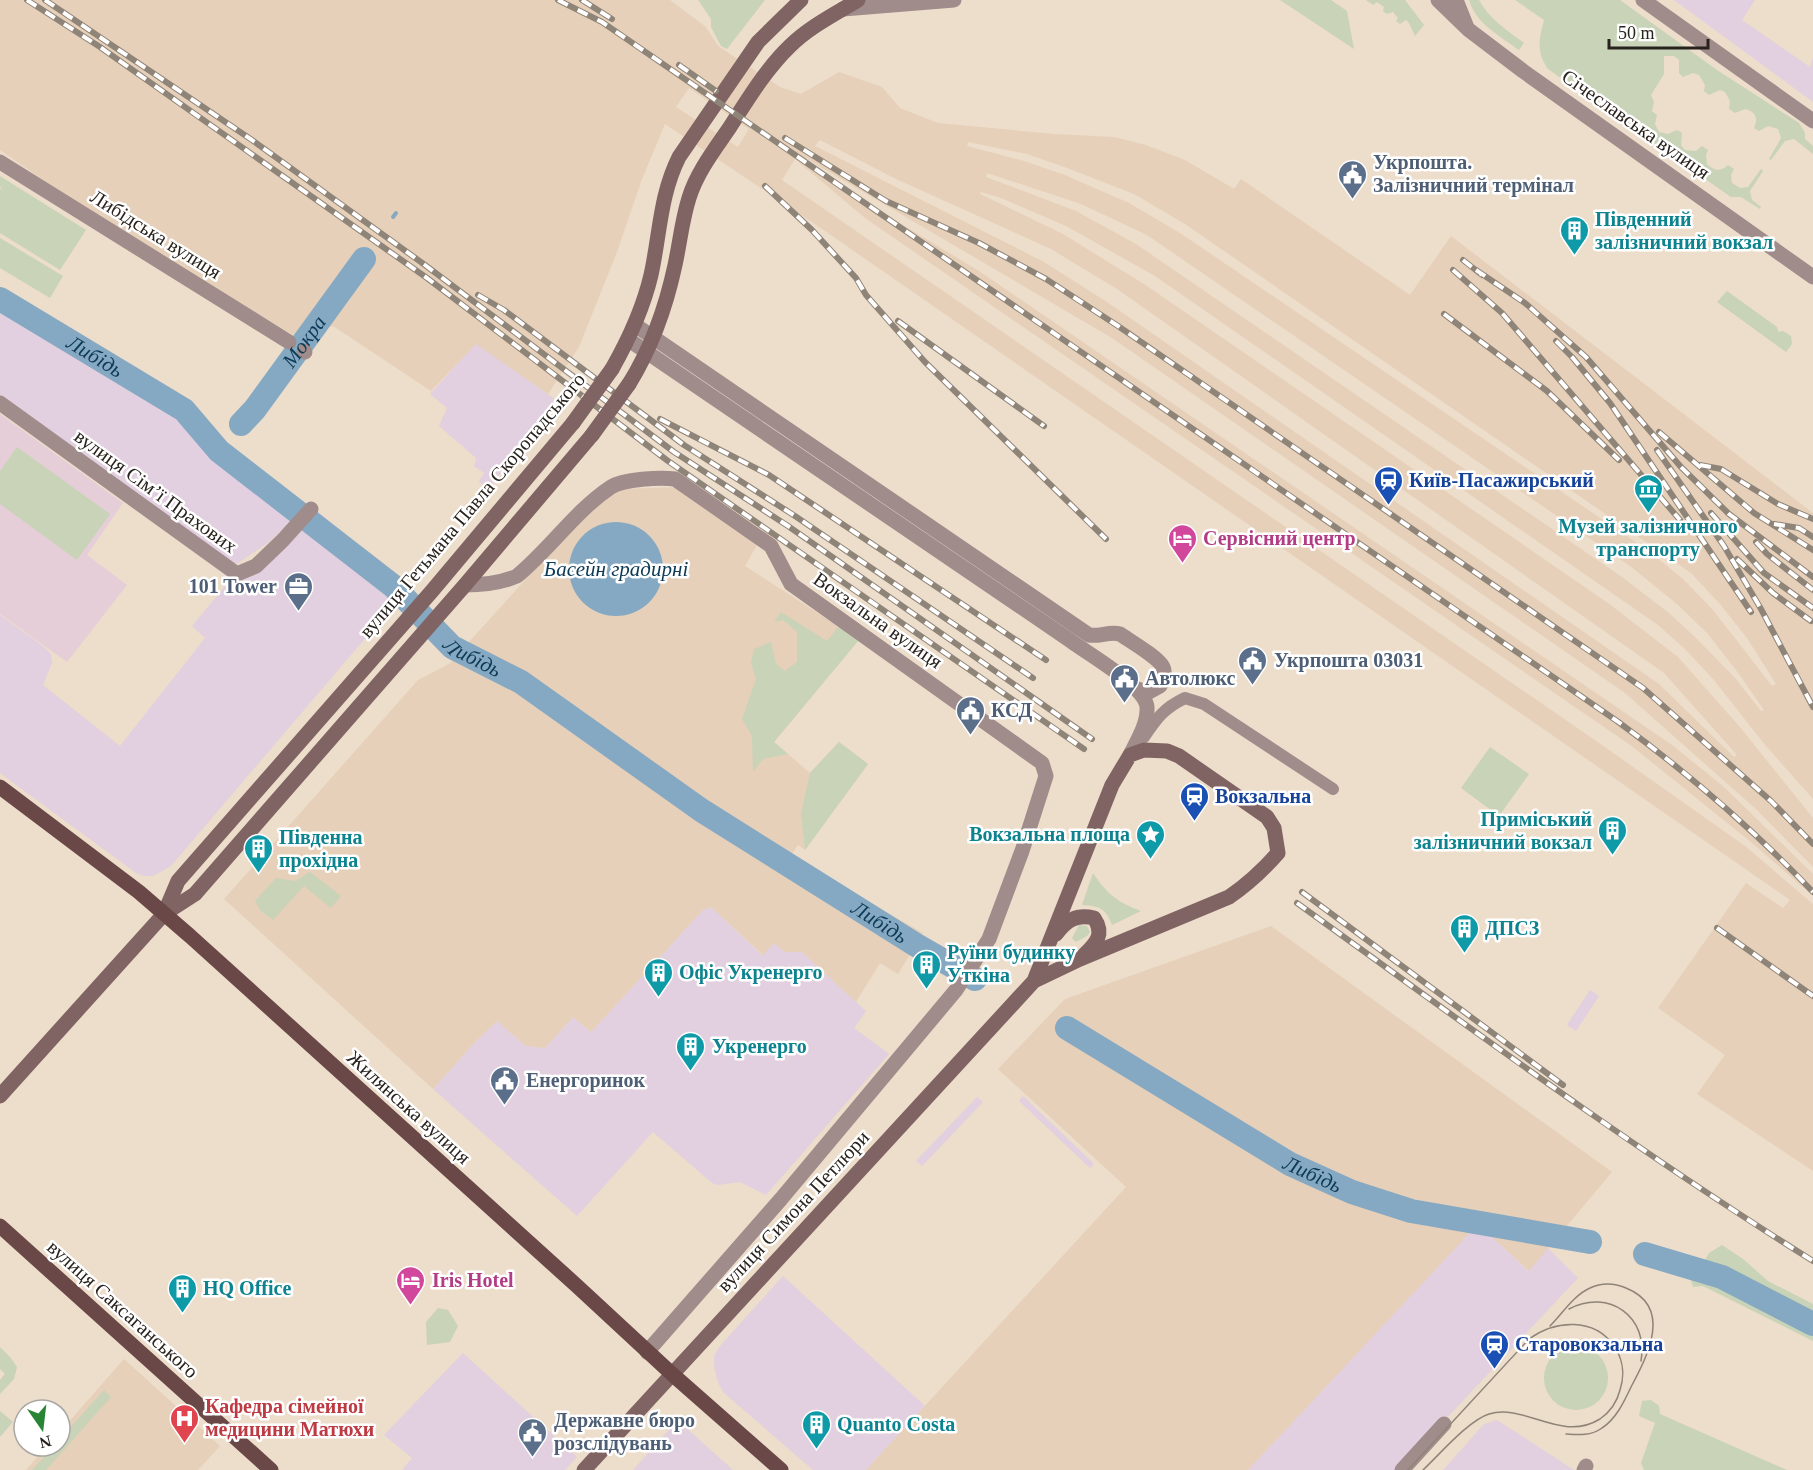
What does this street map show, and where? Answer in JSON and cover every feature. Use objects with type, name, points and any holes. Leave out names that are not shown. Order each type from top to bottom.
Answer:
[{"type":"main road","name":"вулиця Гетьмана Павла Скоропадського","points":[[164,914],[178,881],[432,591],[573,423],[612,369],[629,340],[652,272],[669,177],[679,157],[732,78],[768,30],[800,0]]},
{"type":"main road","name":"вулиця Гетьмана Павла Скоропадського","points":[[0,1096],[164,914],[195,894],[446,607],[592,435],[629,384],[654,337],[670,284],[690,195],[711,154],[751,95],[790,46],[821,22],[858,0]]},
{"type":"main road","points":[[1135,747],[1144,750],[1158,749],[1179,756],[1267,817],[1274,828],[1278,853],[1253,880],[1229,897],[1080,959],[1034,981],[1112,785],[1135,747]]},
{"type":"main road","name":"Жилянська вулиця","points":[[0,787],[139,892],[577,1286],[647,1352],[781,1470]]},
{"type":"main road","points":[[1051,941],[1064,924],[1076,916],[1094,918],[1099,925],[1100,934],[1096,944],[1080,959]]},
{"type":"main road","name":"вулиця Симона Петлюри","points":[[584,1470],[1034,981]]},
{"type":"main road","name":"вулиця Саксаганського","points":[[0,1226],[271,1470]]},
{"type":"street","points":[[843,9],[954,0]]},
{"type":"street","name":"Січеславська вулиця","points":[[1438,0],[1469,30],[1813,278]]},
{"type":"street","points":[[1456,0],[1469,30]]},
{"type":"street","points":[[1643,0],[1813,122]]},
{"type":"street","name":"Либідська вулиця","points":[[0,162],[290,342]]},
{"type":"street","points":[[635,325],[1089,635],[1120,634],[1161,664],[1165,675],[1160,686],[1149,692],[1137,689]]},
{"type":"street","points":[[629,340],[1137,689],[1144,697],[1147,707],[1143,728],[1135,747]]},
{"type":"street","name":"вулиця Сімʼї Прахових","points":[[0,403],[237,574],[256,566],[301,522],[311,509]]},
{"type":"street","name":"Вокзальна вулиця","points":[[465,585],[488,584],[516,576],[569,524],[613,486],[659,477],[675,479],[771,546],[791,584],[1041,763],[1046,776],[989,939],[956,990]]},
{"type":"street","points":[[1100,662],[1094,652],[1101,636]]},
{"type":"street","points":[[1135,747],[1168,706],[1185,698],[1204,704],[1333,789]]},
{"type":"street","name":"вулиця Симона Петлюри","points":[[647,1352],[781,1199],[956,990]]},
{"type":"street","points":[[1402,1470],[1444,1424]]},
{"type":"shaded area","points":[[0,0],[670,0],[706,27],[718,46],[780,87],[801,94],[839,72],[882,87],[900,108],[938,123],[1114,137],[1146,145],[1185,160],[1234,189],[1241,179],[1410,295],[1451,236],[1813,513],[1813,799],[1766,746],[1713,679],[1658,625],[1155,276],[1066,226],[1001,198],[981,192],[980,194],[1063,234],[1147,286],[1608,603],[1678,657],[1739,726],[1813,818],[1813,867],[1757,810],[1625,693],[1112,338],[807,159],[804,162],[979,271],[1672,745],[1724,787],[1813,874],[1813,896],[1752,843],[1633,747],[865,218],[795,159],[782,180],[1602,745],[1745,846],[1813,904],[1813,1171],[1697,1094],[1725,1055],[1658,1008],[1746,883],[1783,908],[1790,900],[825,231],[665,124],[579,347],[548,394],[476,344],[431,391],[333,326],[296,337],[49,184],[0,150]],"holes":[[[689,88],[749,129],[738,147],[676,107]],[[820,140],[896,179],[1051,249],[1117,289],[1664,673],[1737,755],[1734,757],[1659,684],[1107,302],[1044,262],[815,146]],[[968,142],[1027,154],[1067,168],[1134,194],[1185,224],[1691,573],[1747,638],[1776,684],[1772,686],[1713,610],[1683,579],[1646,549],[1180,233],[1129,203],[1065,175],[967,146]],[[987,173],[1081,204],[1147,235],[1630,566],[1677,604],[1708,634],[1764,710],[1761,711],[1735,678],[1696,638],[1669,613],[1622,577],[1136,244],[1076,211],[986,177]]]},
{"type":"shaded area","points":[[1674,0],[1755,0],[1742,20],[1810,67],[1813,58],[1813,102]]},
{"type":"shaded area","points":[[0,309],[185,417],[220,462],[292,518],[287,525],[269,542],[238,563],[231,565],[0,396]]},
{"type":"shaded area","points":[[476,343],[556,400],[487,491],[479,481],[484,473],[474,466],[476,458],[439,426],[447,408],[430,394]]},
{"type":"shaded area","points":[[0,414],[123,503],[87,555],[127,585],[67,662],[0,614]]},
{"type":"shaded area","points":[[680,487],[757,545],[745,566],[835,624],[853,647],[774,742],[810,773],[839,742],[868,764],[805,850],[798,845],[790,857],[923,933],[898,974],[880,963],[856,1002],[802,952],[785,952],[774,943],[763,955],[711,907],[703,910],[591,1032],[573,1017],[545,1048],[526,1046],[497,1021],[433,1089],[224,899],[418,680],[449,664],[591,510],[621,489]]},
{"type":"shaded area","points":[[316,510],[395,576],[400,590],[371,625],[374,628],[171,866],[153,876],[136,873],[0,773],[0,615],[51,654],[52,663],[43,685],[120,746],[205,638],[192,626],[226,585],[227,579],[286,546]]},
{"type":"shaded area","points":[[711,907],[762,955],[774,942],[785,952],[802,952],[866,1011],[854,1028],[889,1054],[766,1195],[740,1182],[718,1185],[712,1183],[653,1132],[577,1216],[433,1089],[497,1021],[526,1046],[545,1048],[573,1017],[591,1032],[703,910]]},
{"type":"shaded area","points":[[1271,926],[1612,1172],[1529,1271],[1478,1224],[1248,1470],[866,1470],[1126,1187],[998,1069],[1065,999]]},
{"type":"shaded area","points":[[1590,990],[1599,996],[1576,1031],[1567,1025]]},
{"type":"shaded area","points":[[1023,1096],[1094,1164],[1090,1168],[1019,1101]]},
{"type":"shaded area","points":[[977,1097],[983,1102],[922,1166],[916,1161]]},
{"type":"shaded area","points":[[1478,1223],[1528,1271],[1548,1248],[1578,1278],[1398,1470],[1248,1470]]},
{"type":"shaded area","points":[[783,1276],[925,1406],[866,1470],[813,1470],[724,1393],[719,1385],[714,1367],[714,1356],[719,1347]]},
{"type":"shaded area","points":[[463,1353],[577,1457],[565,1470],[402,1470],[412,1458],[384,1435]]},
{"type":"shaded area","points":[[124,1359],[220,1446],[198,1470],[26,1470],[36,1458],[72,1458],[72,1418]]},
{"type":"shaded area","points":[[678,1420],[683,1425],[733,1470],[633,1470]]},
{"type":"shaded area","points":[[1497,1420],[1574,1470],[1443,1470],[1484,1424]]},
{"type":"green space","points":[[698,0],[765,0],[727,49],[721,46],[711,27],[711,19]]},
{"type":"green space","points":[[1280,0],[1331,0],[1347,11],[1354,49]]},
{"type":"green space","points":[[1366,0],[1405,0],[1424,25],[1415,36],[1406,20],[1400,24],[1396,21],[1398,18],[1393,12],[1387,14],[1383,11],[1384,7],[1377,2],[1373,5]]},
{"type":"green space","points":[[1469,0],[1479,0],[1493,19],[1524,43],[1519,50],[1483,23]]},
{"type":"green space","points":[[1515,0],[1620,0],[1717,70],[1799,123],[1805,133],[1805,139],[1813,146],[1813,154],[1794,139],[1785,141],[1771,160],[1769,159],[1781,138],[1778,129],[1768,126],[1759,131],[1754,128],[1756,118],[1751,111],[1745,109],[1735,113],[1729,109],[1730,101],[1725,92],[1720,90],[1709,95],[1704,91],[1705,85],[1699,75],[1693,73],[1683,77],[1679,73],[1679,60],[1674,56],[1664,56],[1664,74],[1651,95],[1654,102],[1652,111],[1657,115],[1655,124],[1659,132],[1668,134],[1677,130],[1682,133],[1681,145],[1685,150],[1696,151],[1702,146],[1708,150],[1707,164],[1718,170],[1728,165],[1734,169],[1731,175],[1732,183],[1740,188],[1748,187],[1761,169],[1763,171],[1750,191],[1752,200],[1761,207],[1760,209],[1741,197],[1731,197],[1548,69],[1540,51],[1544,20]]},
{"type":"green space","points":[[0,176],[86,230],[60,270],[0,233],[0,190],[3,185],[0,188]]},
{"type":"green space","points":[[0,238],[63,276],[50,298],[0,268]]},
{"type":"green space","points":[[364,258],[373,263],[324,329],[305,348],[291,339],[348,264],[349,270],[355,270]]},
{"type":"green space","points":[[1727,291],[1777,327],[1778,332],[1783,331],[1791,336],[1792,344],[1786,352],[1717,302]]},
{"type":"green space","points":[[17,447],[110,514],[77,560],[0,504],[0,471]]},
{"type":"green space","points":[[781,612],[827,641],[839,626],[858,641],[774,742],[788,754],[763,759],[753,772],[752,736],[742,719],[756,679],[751,663],[754,649],[771,642],[776,664],[785,671],[797,662],[797,632],[783,620],[774,622]]},
{"type":"green space","points":[[839,742],[868,764],[805,850],[801,814],[810,773]]},
{"type":"green space","points":[[1490,747],[1529,774],[1499,816],[1461,788]]},
{"type":"green space","points":[[310,872],[341,896],[331,908],[304,886],[273,920],[260,910],[255,901],[276,878],[295,881]]},
{"type":"green space","points":[[1093,873],[1113,896],[1141,911],[1112,925],[1101,909],[1082,905]]},
{"type":"green space","points":[[1079,925],[1087,926],[1090,932],[1076,942],[1072,938]]},
{"type":"green space","points":[[1722,1245],[1743,1259],[1768,1281],[1813,1304],[1813,1341],[1707,1288],[1693,1287],[1691,1280],[1709,1253]]},
{"type":"green space","points":[[438,1308],[448,1310],[458,1326],[450,1342],[427,1345],[426,1322]]},
{"type":"green space","points":[[1570,1346],[1582,1346],[1599,1355],[1606,1366],[1608,1378],[1606,1390],[1599,1401],[1582,1410],[1570,1410],[1558,1405],[1549,1396],[1544,1384],[1544,1372],[1549,1360],[1558,1351]]},
{"type":"green space","points":[[0,1347],[17,1367],[14,1379],[0,1394],[0,1380],[5,1374],[0,1369]]},
{"type":"green space","points":[[104,1390],[111,1397],[72,1441],[72,1426]]},
{"type":"green space","points":[[1651,1400],[1659,1406],[1660,1414],[1787,1470],[1644,1470],[1641,1463],[1655,1423],[1639,1416],[1642,1401]]},
{"type":"green space","points":[[0,1411],[12,1423],[0,1437]]},
{"type":"green space","points":[[43,1458],[57,1458],[46,1470],[32,1470]]},
{"type":"water","name":"Басейн градирні","points":[[616,522],[634,525],[649,536],[660,551],[663,569],[660,587],[649,602],[634,613],[616,616],[598,613],[583,602],[572,587],[569,569],[572,551],[583,536],[598,525]]},
{"type":"waterway","name":"Мокра","points":[[393,217],[396,213]]},
{"type":"waterway","name":"Мокра","points":[[241,424],[255,409],[364,259]]},
{"type":"waterway","name":"Либідь","points":[[0,299],[184,410],[219,451],[393,586],[452,647],[521,682],[701,810],[916,945],[975,979]]},
{"type":"waterway","name":"Либідь","points":[[1067,1028],[1290,1164],[1352,1192],[1411,1211],[1590,1242]]},
{"type":"waterway","name":"Либідь","points":[[1645,1254],[1722,1277],[1813,1324]]},
{"type":"tram line","points":[[1550,1326],[1584,1291],[1603,1284],[1621,1286],[1640,1296],[1649,1307],[1653,1319],[1652,1333],[1644,1361],[1615,1415],[1598,1431],[1580,1435],[1566,1434]]},
{"type":"tram line","points":[[1569,1309],[1584,1303],[1598,1302],[1623,1311],[1639,1331],[1642,1345],[1641,1361]]},
{"type":"tram line","points":[[1408,1470],[1529,1339],[1550,1328],[1574,1324],[1596,1330],[1614,1346],[1621,1362],[1622,1384],[1615,1403],[1600,1419],[1586,1425],[1571,1427],[1516,1414],[1503,1412],[1489,1414],[1472,1423],[1423,1470]]},
{"type":"railway","points":[[27,0],[100,47],[427,278],[668,461],[1084,749]]},
{"type":"railway","points":[[45,0],[252,140],[425,265],[674,452],[788,526],[1092,739]]},
{"type":"railway","points":[[558,0],[602,22],[1617,721],[1719,802],[1813,892]]},
{"type":"railway","points":[[582,0],[612,19]]},
{"type":"railway","points":[[679,65],[716,91]]},
{"type":"railway","points":[[785,138],[886,201],[979,243],[1046,279],[1118,326],[1643,688],[1771,801],[1813,844]]},
{"type":"railway","points":[[765,186],[812,230],[856,278],[866,295],[925,362],[1106,539]]},
{"type":"railway","points":[[1463,260],[1482,275]]},
{"type":"railway","points":[[1453,270],[1502,313],[1680,520]]},
{"type":"railway","points":[[1476,270],[1525,303],[1586,357],[1681,467],[1729,514],[1813,577]]},
{"type":"railway","points":[[478,295],[504,310],[684,445],[795,516],[1033,678]]},
{"type":"railway","points":[[1444,314],[1547,391],[1619,460]]},
{"type":"railway","points":[[898,321],[1044,426]]},
{"type":"railway","points":[[1556,341],[1610,403],[1751,612]]},
{"type":"railway","points":[[660,419],[769,475],[1046,660]]},
{"type":"railway","points":[[1659,432],[1754,513],[1813,550]]},
{"type":"railway","points":[[1657,450],[1724,546],[1761,609],[1813,707]]},
{"type":"railway","points":[[1700,465],[1721,469],[1778,504],[1813,519]]},
{"type":"railway","points":[[1711,513],[1764,573],[1813,608]]},
{"type":"railway","points":[[1774,524],[1799,528],[1813,537]]},
{"type":"railway","points":[[1756,542],[1767,554],[1813,590]]},
{"type":"railway","points":[[1737,559],[1773,593],[1811,621]]},
{"type":"railway","points":[[1302,892],[1563,1085]]},
{"type":"railway","points":[[1297,903],[1616,1131],[1813,1261]]},
{"type":"railway","points":[[1717,928],[1813,996]]},
{"type":"place","name":"Укрпошта. Залізничний термінал","points":[[1352,200]]},
{"type":"place","name":"Південний залізничний вокзал","points":[[1574,256]]},
{"type":"place","name":"Київ-Пасажирський","points":[[1388,506]]},
{"type":"place","name":"Музей залізничного транспорту","points":[[1648,514]]},
{"type":"place","name":"Сервісний центр","points":[[1182,564]]},
{"type":"place","name":"101 Tower","points":[[298,612]]},
{"type":"place","name":"Укрпошта 03031","points":[[1253,686]]},
{"type":"place","name":"Автолюкс","points":[[1124,704]]},
{"type":"place","name":"КСД","points":[[970,736]]},
{"type":"place","name":"Вокзальна","points":[[1194,822]]},
{"type":"place","name":"Приміський залізничний вокзал","points":[[1613,856]]},
{"type":"place","name":"Вокзальна площа","points":[[1151,860]]},
{"type":"place","name":"Південна прохідна","points":[[258,874]]},
{"type":"place","name":"ДПСЗ","points":[[1464,954]]},
{"type":"place","name":"Руїни будинку Уткіна","points":[[926,990]]},
{"type":"place","name":"Офіс Укренерго","points":[[658,998]]},
{"type":"place","name":"Укренерго","points":[[691,1072]]},
{"type":"place","name":"Енергоринок","points":[[505,1106]]},
{"type":"place","name":"Iris Hotel","points":[[411,1306]]},
{"type":"place","name":"HQ Office","points":[[182,1314]]},
{"type":"place","name":"Старовокзальна","points":[[1494,1370]]},
{"type":"place","name":"Кафедра сімейної медицини Матюхи","points":[[184,1444]]},
{"type":"place","name":"Quanto Costa","points":[[816,1450]]},
{"type":"place","name":"Державне бюро розслідувань","points":[[533,1458]]}]
